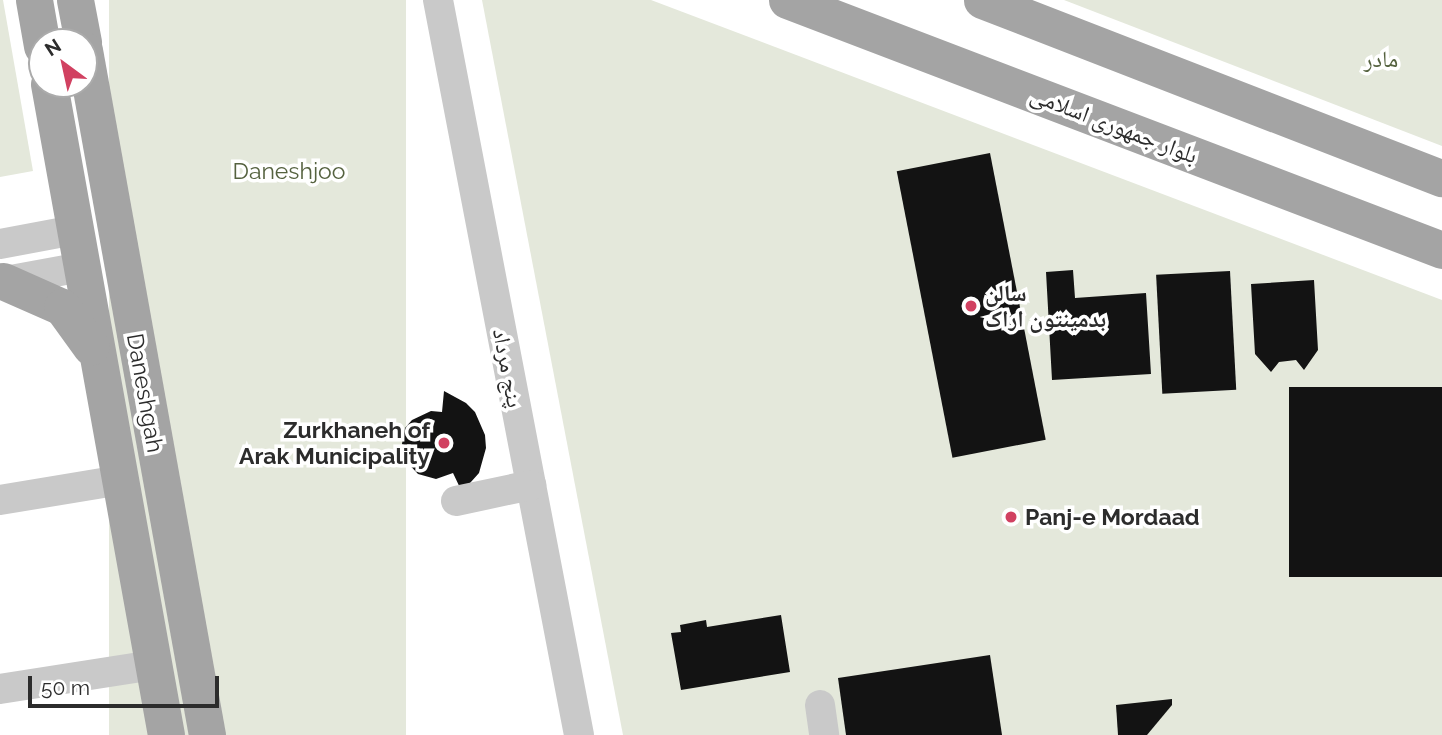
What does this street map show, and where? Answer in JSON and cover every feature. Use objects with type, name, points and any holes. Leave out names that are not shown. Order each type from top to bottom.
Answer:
[{"type":"main road","points":[[34,0],[39,28]]},
{"type":"main road","points":[[75,0],[80,28]]},
{"type":"main road","name":"بلوار جمهوری اسلامی","points":[[787,0],[1442,250]]},
{"type":"main road","points":[[982,0],[1442,178]]},
{"type":"main road","name":"Daneshgah","points":[[51,98],[166,735]]},
{"type":"main road","name":"Daneshgah","points":[[93,98],[207,735]]},
{"type":"main road","points":[[1,281],[62,307],[99,358]]},
{"type":"street","name":"پنج مرداد","points":[[438,0],[579,735]]},
{"type":"street","points":[[0,244],[75,230]]},
{"type":"street","points":[[1,281],[82,267]]},
{"type":"street","points":[[0,500],[121,480]]},
{"type":"street","points":[[456,501],[531,485]]},
{"type":"street","points":[[0,689],[154,665]]},
{"type":"street","points":[[820,705],[824,735]]},
{"type":"green space","points":[[0,0],[3,0],[33,171],[0,177]]},
{"type":"green space","name":"Daneshjoo","points":[[109,0],[406,0],[406,735],[109,735]]},
{"type":"green space","name":"Panj-e Mordaad","points":[[482,0],[651,0],[1442,300],[1442,735],[623,735]]},
{"type":"green space","name":"مادر","points":[[1064,0],[1442,0],[1442,146]]},
{"type":"building","name":"سالن بدمینتون اراک","points":[[990,153],[1046,440],[952,458],[897,171]]},
{"type":"building","points":[[1073,270],[1075,298],[1146,293],[1151,374],[1052,380],[1046,272]]},
{"type":"building","points":[[1230,271],[1236,390],[1162,394],[1156,275]]},
{"type":"building","points":[[1314,280],[1318,350],[1304,370],[1296,360],[1279,362],[1271,372],[1255,354],[1251,284]]},
{"type":"building","points":[[1289,387],[1442,387],[1442,577],[1289,577]]},
{"type":"building","name":"Zurkhaneh of Arak Municipality","points":[[444,391],[466,403],[475,412],[485,435],[486,448],[479,473],[462,492],[453,473],[436,479],[418,474],[404,459],[401,449],[405,428],[412,420],[431,411],[442,412]]},
{"type":"building","points":[[781,615],[790,672],[681,690],[671,633],[681,632],[680,625],[706,620],[707,627]]},
{"type":"building","points":[[990,655],[1002,735],[846,735],[838,678]]},
{"type":"building","points":[[1172,699],[1172,705],[1147,735],[1118,735],[1116,705]]},
{"type":"place","name":"سالن بدمینتون اراک","points":[[971,306]]},
{"type":"place","name":"Zurkhaneh of Arak Municipality","points":[[444,443]]},
{"type":"place","name":"Panj-e Mordaad","points":[[1011,517]]}]
